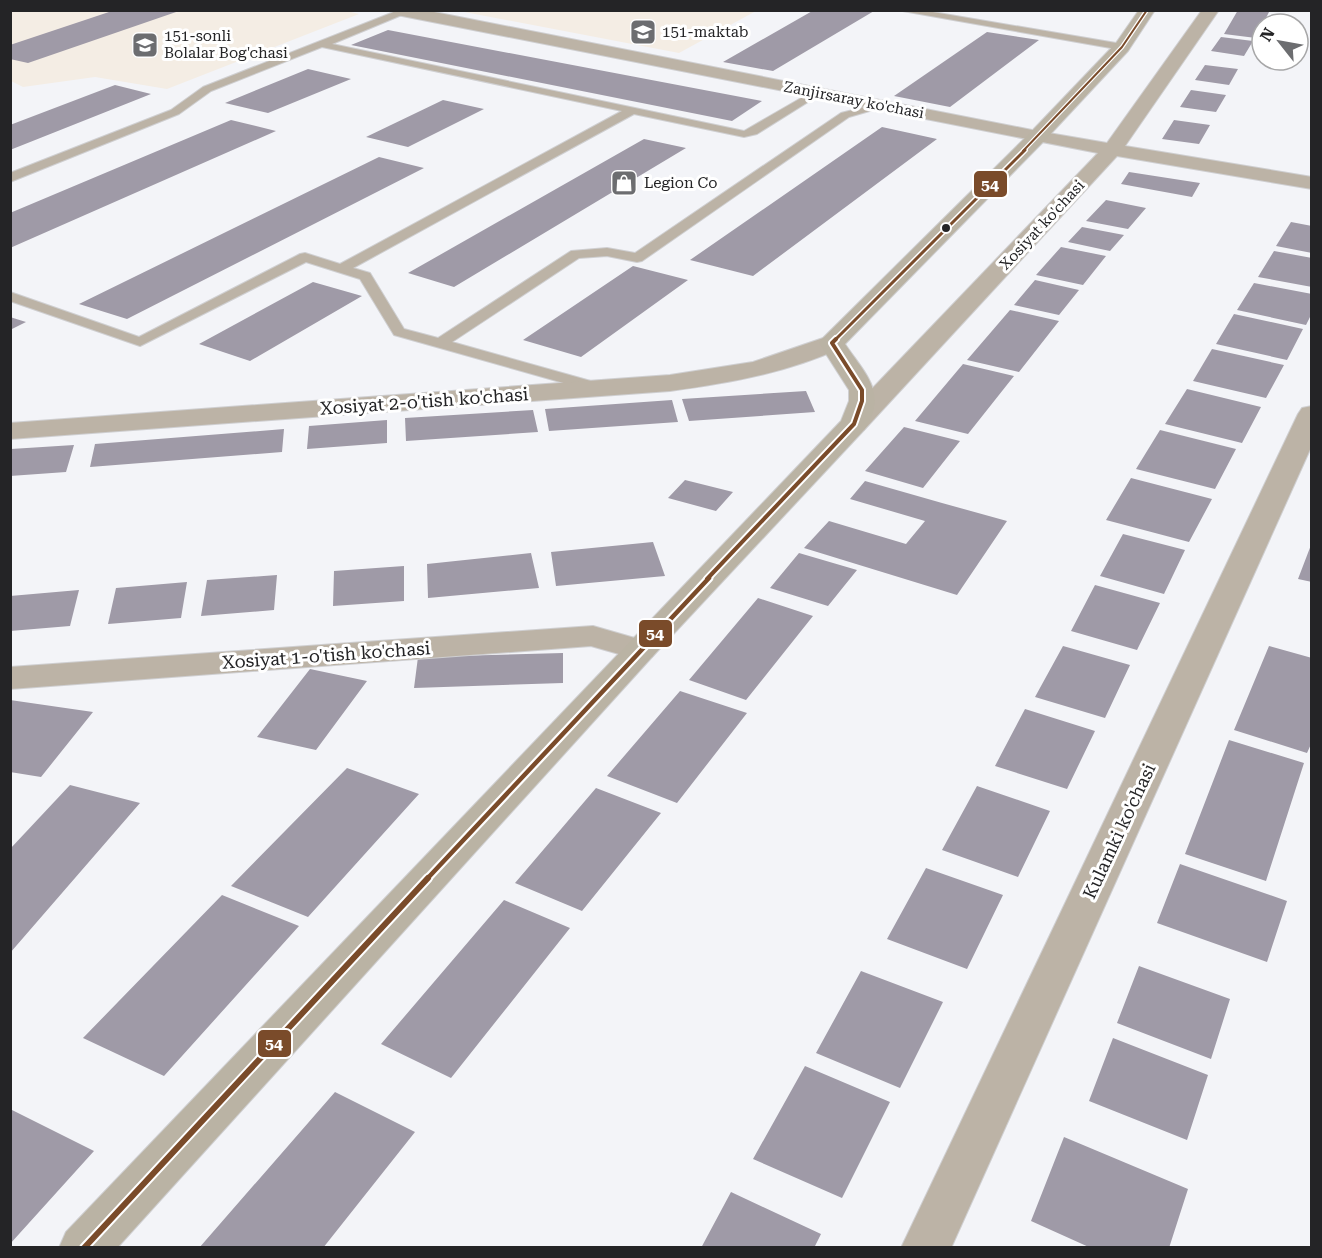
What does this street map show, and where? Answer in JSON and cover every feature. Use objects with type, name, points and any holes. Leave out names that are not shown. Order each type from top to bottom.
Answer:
[{"type":"main road","points":[[832,343],[1037,137],[1122,47],[1147,10]]},
{"type":"main road","name":"Xosiyat ko'chasi","points":[[84,1248],[640,650],[855,424],[862,401],[862,390],[832,343]]},
{"type":"street","name":"Xosiyat ko'chasi","points":[[855,424],[1111,151],[1211,10]]},
{"type":"street","name":"Zanjirsaray ko'chasi","points":[[400,11],[1111,151],[1311,183]]},
{"type":"street","name":"Xosiyat 2-o'tish ko'chasi","points":[[10,431],[670,383],[736,375],[795,360],[832,343]]},
{"type":"street","name":"Kulamki ko'chasi","points":[[926,1248],[1311,414]]},
{"type":"street","name":"Xosiyat 1-o'tish ko'chasi","points":[[10,678],[593,636],[640,650]]},
{"type":"lane","points":[[901,10],[1122,47]]},
{"type":"lane","points":[[10,178],[175,112],[207,89],[400,11]]},
{"type":"lane","points":[[320,44],[744,134],[753,132],[819,92]]},
{"type":"lane","points":[[439,344],[576,254],[607,252],[637,258],[845,115],[884,105]]},
{"type":"lane","points":[[341,269],[633,110]]},
{"type":"lane","points":[[10,296],[140,342],[305,257],[366,276],[399,332],[600,388]]},
{"type":"shaded area","name":"151-sonli Bolalar Bog'chasi","points":[[343,10],[359,14],[167,89],[95,77],[23,87],[11,81],[11,11]]},
{"type":"shaded area","name":"151-maktab","points":[[459,11],[756,11],[679,53]]},
{"type":"building","points":[[115,10],[179,11],[28,63],[10,59],[10,45]]},
{"type":"building","points":[[814,10],[874,11],[773,71],[723,62]]},
{"type":"building","points":[[1238,10],[1270,10],[1269,12],[1250,12],[1250,37],[1224,34]]},
{"type":"building","points":[[388,30],[762,101],[732,121],[351,45]]},
{"type":"building","points":[[987,32],[1039,40],[950,107],[894,96]]},
{"type":"building","points":[[1221,37],[1250,41],[1250,46],[1244,56],[1211,51]]},
{"type":"building","points":[[1205,65],[1238,69],[1229,85],[1195,80]]},
{"type":"building","points":[[308,69],[351,79],[268,113],[225,103]]},
{"type":"building","points":[[115,85],[151,94],[10,150],[10,125]]},
{"type":"building","points":[[1191,90],[1226,95],[1216,112],[1180,107]]},
{"type":"building","points":[[443,100],[484,109],[408,147],[366,137]]},
{"type":"building","points":[[231,120],[276,131],[10,248],[10,213]]},
{"type":"building","points":[[1174,120],[1210,125],[1199,144],[1162,139]]},
{"type":"building","points":[[882,127],[937,139],[753,276],[690,260]]},
{"type":"building","points":[[644,139],[686,148],[454,287],[408,273]]},
{"type":"building","points":[[379,157],[424,168],[127,319],[79,304]]},
{"type":"building","points":[[1129,172],[1200,183],[1192,197],[1121,184]]},
{"type":"building","points":[[1106,200],[1146,208],[1128,229],[1086,221]]},
{"type":"building","points":[[1291,222],[1312,226],[1312,253],[1276,246]]},
{"type":"building","points":[[1082,227],[1124,235],[1110,251],[1068,242]]},
{"type":"building","points":[[1061,247],[1106,256],[1083,285],[1036,275]]},
{"type":"building","points":[[1274,251],[1312,258],[1312,287],[1258,277]]},
{"type":"building","points":[[633,266],[688,280],[581,357],[523,340]]},
{"type":"building","points":[[1035,280],[1079,290],[1059,315],[1014,305]]},
{"type":"building","points":[[313,282],[362,296],[250,361],[199,344]]},
{"type":"building","points":[[1254,283],[1312,294],[1312,313],[1306,325],[1237,310]]},
{"type":"building","points":[[1010,310],[1059,321],[1019,372],[967,360]]},
{"type":"building","points":[[1234,314],[1303,329],[1287,360],[1216,344]]},
{"type":"building","points":[[10,317],[26,322],[10,330]]},
{"type":"building","points":[[1212,349],[1284,365],[1266,398],[1193,381]]},
{"type":"building","points":[[963,364],[1014,376],[968,434],[915,421]]},
{"type":"building","points":[[1187,389],[1261,407],[1242,443],[1165,424]]},
{"type":"building","points":[[806,391],[815,412],[689,421],[682,399]]},
{"type":"building","points":[[672,400],[678,422],[549,431],[545,409]]},
{"type":"building","points":[[533,410],[538,432],[406,441],[405,418]]},
{"type":"building","points":[[387,420],[387,443],[307,449],[309,426]]},
{"type":"building","points":[[904,427],[960,441],[923,488],[865,471]]},
{"type":"building","points":[[284,429],[282,452],[90,467],[95,444]]},
{"type":"building","points":[[1160,430],[1236,449],[1215,489],[1136,469]]},
{"type":"building","points":[[74,445],[66,472],[10,476],[11,449]]},
{"type":"building","points":[[1131,478],[1212,499],[1189,542],[1106,520]]},
{"type":"building","points":[[685,480],[733,492],[716,511],[668,498]]},
{"type":"building","points":[[865,481],[1007,521],[957,595],[804,548],[829,521],[906,544],[925,521],[850,499]]},
{"type":"building","points":[[1123,534],[1185,550],[1164,594],[1100,576]]},
{"type":"building","points":[[653,542],[665,576],[556,586],[551,552]]},
{"type":"building","points":[[1312,545],[1312,582],[1298,579]]},
{"type":"building","points":[[531,553],[539,588],[428,598],[427,564]]},
{"type":"building","points":[[799,553],[857,570],[828,606],[770,588]]},
{"type":"building","points":[[404,566],[404,601],[333,606],[334,571]]},
{"type":"building","points":[[277,575],[274,610],[201,616],[207,580]]},
{"type":"building","points":[[187,582],[181,618],[108,624],[116,588]]},
{"type":"building","points":[[1095,585],[1160,603],[1137,650],[1071,631]]},
{"type":"building","points":[[79,590],[70,626],[10,631],[10,596]]},
{"type":"building","points":[[758,598],[813,616],[746,700],[689,680]]},
{"type":"building","points":[[1063,646],[1130,665],[1105,718],[1035,697]]},
{"type":"building","points":[[1269,646],[1312,658],[1312,742],[1307,753],[1234,730]]},
{"type":"building","points":[[563,653],[563,683],[414,688],[418,657]]},
{"type":"building","points":[[310,669],[367,681],[316,750],[257,737]]},
{"type":"building","points":[[680,691],[747,713],[677,803],[607,776]]},
{"type":"building","points":[[10,700],[93,712],[41,777],[10,772]]},
{"type":"building","points":[[1025,709],[1095,731],[1067,789],[995,766]]},
{"type":"building","points":[[1229,740],[1304,763],[1266,881],[1185,854]]},
{"type":"building","points":[[347,768],[419,794],[308,917],[231,886]]},
{"type":"building","points":[[70,785],[140,803],[10,953],[10,849]]},
{"type":"building","points":[[977,786],[1050,811],[1018,877],[942,850]]},
{"type":"building","points":[[596,788],[661,813],[582,911],[515,883]]},
{"type":"building","points":[[1180,864],[1287,901],[1267,962],[1157,923]]},
{"type":"building","points":[[926,868],[1003,895],[967,969],[887,939]]},
{"type":"building","points":[[222,895],[299,926],[164,1076],[83,1038]]},
{"type":"building","points":[[504,900],[570,928],[451,1078],[381,1044]]},
{"type":"building","points":[[1139,966],[1230,999],[1211,1059],[1117,1023]]},
{"type":"building","points":[[861,971],[943,1002],[900,1088],[816,1053]]},
{"type":"building","points":[[1113,1038],[1208,1075],[1187,1140],[1089,1101]]},
{"type":"building","points":[[805,1066],[890,1102],[842,1198],[753,1159]]},
{"type":"building","points":[[335,1092],[415,1132],[323,1248],[199,1248]]},
{"type":"building","points":[[10,1111],[94,1151],[10,1244]]},
{"type":"building","points":[[1064,1137],[1188,1189],[1169,1248],[1091,1248],[1031,1221]]},
{"type":"building","points":[[731,1192],[821,1234],[814,1248],[701,1248]]},
{"type":"transit line","name":"54","points":[[84,1248],[640,650],[854,424],[862,401],[862,390],[832,343],[1037,137],[1122,47],[1147,10]]},
{"type":"place","name":"151-maktab","points":[[643,32]]},
{"type":"place","name":"151-sonli Bolalar Bog'chasi","points":[[145,45]]},
{"type":"place","name":"Legion Co","points":[[624,183]]}]
